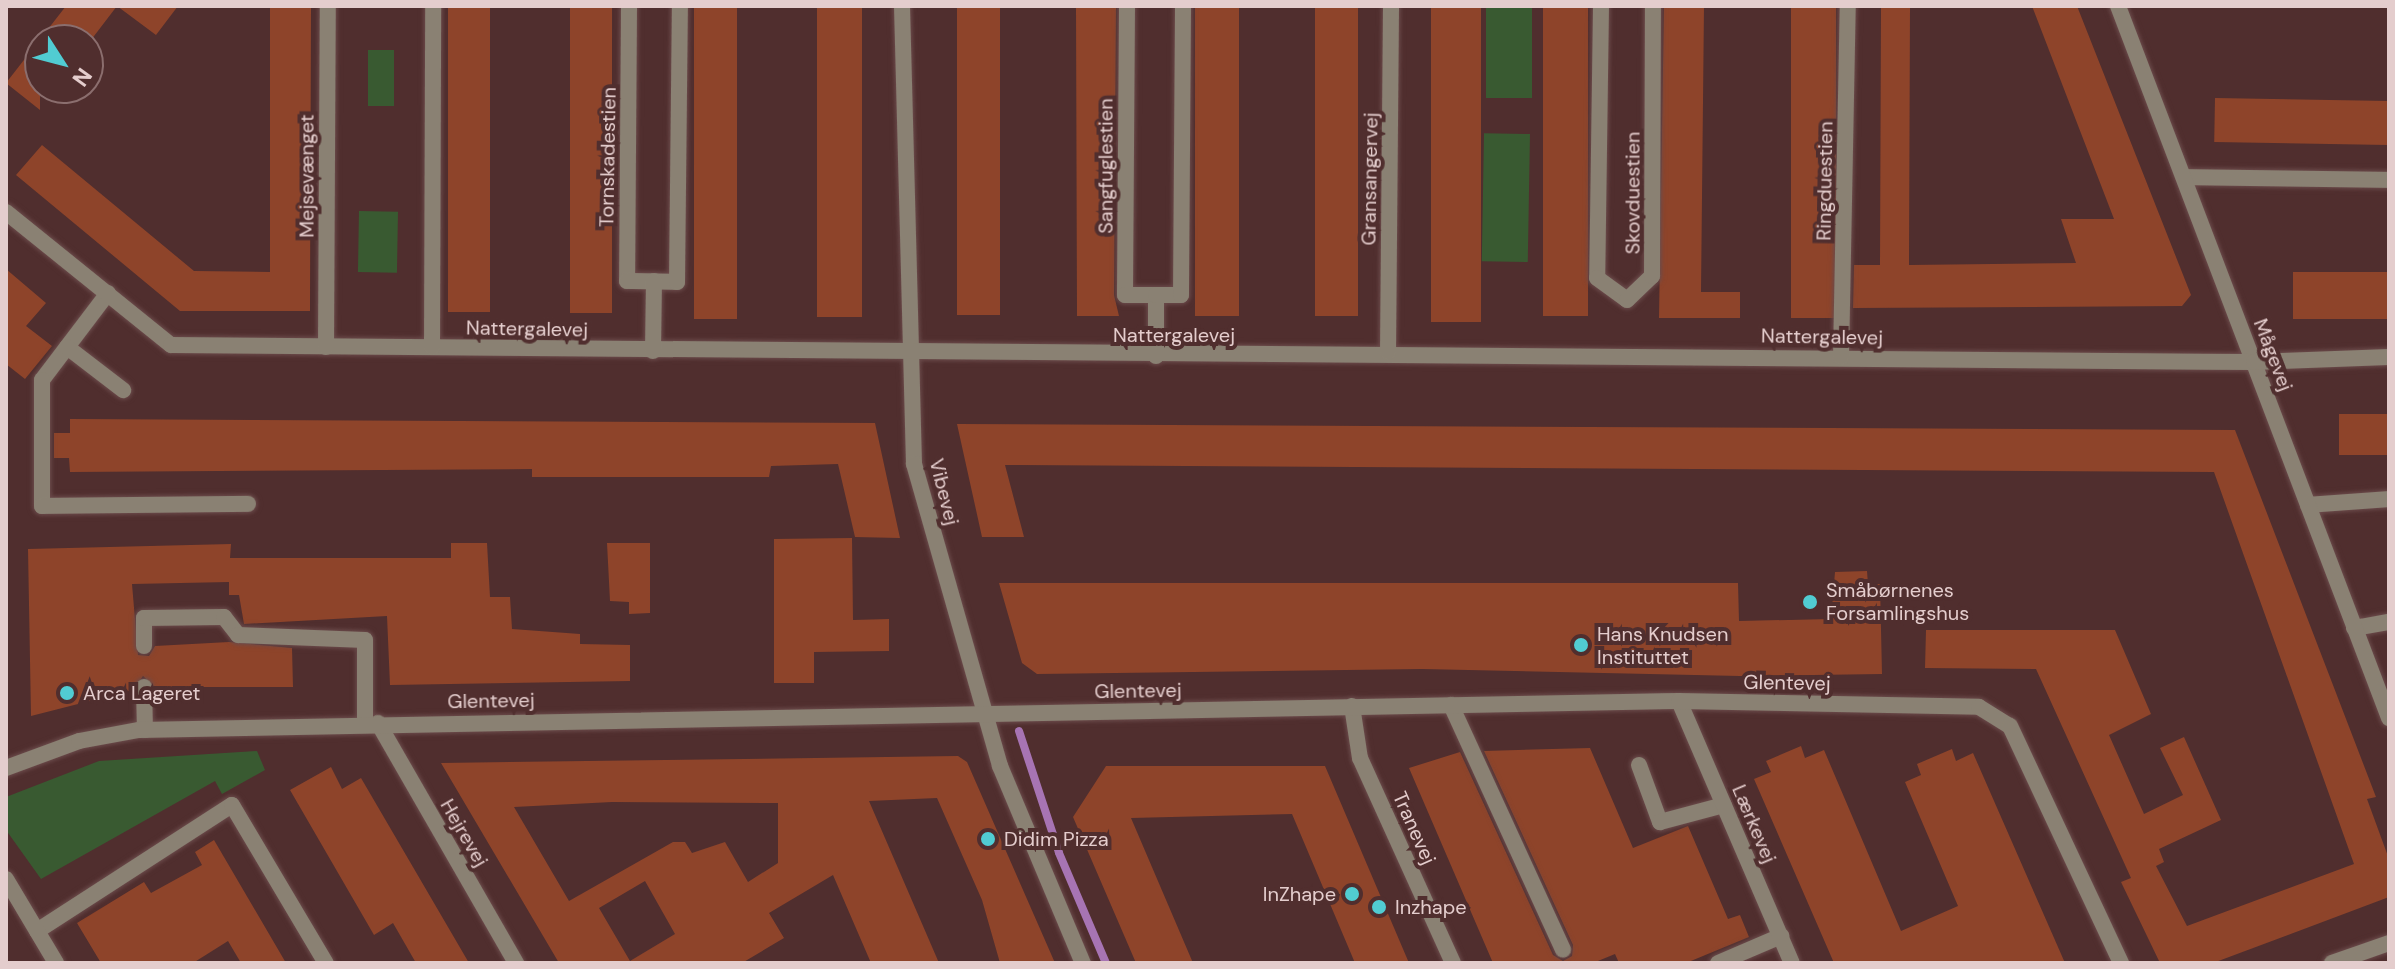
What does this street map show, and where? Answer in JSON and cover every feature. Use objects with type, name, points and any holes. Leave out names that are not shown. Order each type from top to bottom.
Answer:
[{"type":"street","name":"Mejsevænget","points":[[326,347],[328,6]]},
{"type":"street","points":[[432,347],[433,6]]},
{"type":"street","name":"Tornskadestien","points":[[629,6],[627,281],[654,281]]},
{"type":"street","points":[[653,351],[654,281],[677,282],[680,6]]},
{"type":"street","name":"Vibevej","points":[[902,6],[914,464],[984,714],[1083,963]]},
{"type":"street","name":"Sangfuglestien","points":[[1127,6],[1125,295],[1156,295]]},
{"type":"street","points":[[1156,356],[1156,295],[1181,295],[1183,6]]},
{"type":"street","name":"Gransangervej","points":[[1388,352],[1391,6]]},
{"type":"street","name":"Skovduestien","points":[[1601,6],[1597,278],[1627,300],[1652,276],[1653,6]]},
{"type":"street","name":"Ringduestien","points":[[1841,357],[1848,6]]},
{"type":"street","name":"Mågevej","points":[[2118,6],[2389,718]]},
{"type":"street","points":[[2184,177],[2389,180]]},
{"type":"street","name":"Nattergalevej","points":[[6,212],[171,345],[1156,356],[1388,352],[2254,362],[2389,357]]},
{"type":"street","points":[[108,293],[42,380],[42,506],[248,504]]},
{"type":"street","points":[[67,347],[123,390]]},
{"type":"street","points":[[2308,505],[2389,499]]},
{"type":"street","points":[[144,646],[144,618],[224,617],[238,635],[365,640],[372,723]]},
{"type":"street","points":[[2354,628],[2389,622]]},
{"type":"street","points":[[144,687],[145,730]]},
{"type":"street","name":"Glentevej","points":[[6,768],[79,741],[145,730],[372,723],[1679,701],[1979,707],[2010,726],[2121,963]]},
{"type":"street","name":"Lærkevej","points":[[1679,701],[1792,963]]},
{"type":"street","points":[[1451,705],[1563,950]]},
{"type":"street","name":"Tranevej","points":[[1352,706],[1360,758],[1453,963]]},
{"type":"street","name":"Hejrevej","points":[[372,723],[516,963]]},
{"type":"street","points":[[1639,765],[1660,822],[1724,805]]},
{"type":"street","points":[[37,931],[232,805],[326,963]]},
{"type":"street","points":[[6,879],[56,963]]},
{"type":"street","points":[[1718,963],[1781,936]]},
{"type":"street","points":[[2332,963],[2389,943]]},
{"type":"green space","points":[[1486,6],[1532,6],[1532,98],[1486,98]]},
{"type":"green space","points":[[368,50],[394,50],[394,106],[368,106]]},
{"type":"green space","points":[[1484,133],[1530,134],[1528,262],[1482,261]]},
{"type":"green space","points":[[359,211],[398,212],[397,273],[358,272]]},
{"type":"green space","points":[[257,751],[265,770],[222,794],[215,781],[41,879],[6,830],[6,797],[99,761]]},
{"type":"building","points":[[66,6],[117,6],[103,24],[52,24]]},
{"type":"building","points":[[117,6],[178,6],[156,35]]},
{"type":"building","points":[[270,6],[311,6],[310,311],[180,311],[16,175],[42,145],[194,271],[270,272]]},
{"type":"building","points":[[448,6],[490,6],[490,312],[448,312]]},
{"type":"building","points":[[570,6],[612,6],[612,313],[570,313]]},
{"type":"building","points":[[694,6],[737,6],[737,319],[694,319]]},
{"type":"building","points":[[817,6],[862,6],[862,317],[817,317]]},
{"type":"building","points":[[957,6],[1000,6],[1000,315],[957,315]]},
{"type":"building","points":[[1076,6],[1116,6],[1114,295],[1119,316],[1077,316]]},
{"type":"building","points":[[1195,6],[1239,6],[1239,316],[1195,316]]},
{"type":"building","points":[[1315,6],[1358,6],[1358,316],[1315,316]]},
{"type":"building","points":[[1431,6],[1481,6],[1481,322],[1431,322]]},
{"type":"building","points":[[1543,6],[1588,6],[1588,316],[1543,316]]},
{"type":"building","points":[[1664,6],[1704,6],[1701,292],[1740,292],[1740,318],[1659,318]]},
{"type":"building","points":[[1791,6],[1836,6],[1836,318],[1791,318]]},
{"type":"building","points":[[1881,6],[1910,6],[1909,265],[2076,263],[2061,219],[2114,219],[2032,6],[2077,6],[2191,295],[2182,306],[1853,308],[1854,265],[1880,265]]},
{"type":"building","points":[[24,60],[24,97],[6,83]]},
{"type":"building","points":[[2215,98],[2389,101],[2388,145],[2214,142]]},
{"type":"building","points":[[6,269],[46,303],[26,326],[52,346],[25,379],[6,364]]},
{"type":"building","points":[[2293,272],[2389,272],[2389,319],[2293,319]]},
{"type":"building","points":[[2339,414],[2389,414],[2389,455],[2339,455]]},
{"type":"building","points":[[70,419],[875,423],[900,538],[855,537],[838,464],[771,466],[769,477],[532,477],[532,469],[70,472],[69,458],[54,458],[54,433],[70,433]]},
{"type":"building","points":[[957,424],[2235,430],[2376,797],[2367,799],[2389,859],[2389,897],[2213,963],[2160,963],[2121,882],[2131,878],[2036,669],[1925,668],[1926,630],[2115,630],[2151,714],[2109,735],[2144,814],[2183,795],[2160,748],[2184,737],[2221,820],[2159,849],[2164,862],[2156,866],[2187,926],[2354,864],[2214,472],[1005,465],[1024,537],[982,537]]},
{"type":"building","points":[[852,538],[853,620],[889,619],[889,651],[814,652],[814,683],[774,683],[774,539]]},
{"type":"building","points":[[451,543],[487,543],[490,597],[510,597],[512,629],[580,634],[580,644],[630,645],[630,681],[390,685],[387,616],[244,624],[239,595],[229,595],[229,582],[132,584],[138,655],[149,656],[155,646],[229,642],[292,648],[293,687],[155,687],[143,676],[133,690],[31,716],[28,549],[231,544],[230,558],[451,558]]},
{"type":"building","points":[[607,543],[650,543],[650,613],[629,614],[629,602],[610,601]]},
{"type":"building","points":[[1867,571],[1868,584],[1880,584],[1882,674],[1740,676],[1422,669],[1037,674],[1022,663],[999,583],[1738,583],[1739,621],[1831,619],[1835,572]]},
{"type":"building","points":[[1801,746],[1805,758],[1824,750],[1901,931],[1958,906],[1905,782],[1921,775],[1917,764],[1952,749],[1956,761],[1973,753],[2065,963],[1834,963],[1754,779],[1771,772],[1766,761]]},
{"type":"building","points":[[1590,748],[1633,848],[1688,826],[1728,919],[1740,915],[1749,937],[1686,963],[1619,963],[1615,954],[1593,963],[1493,963],[1409,768],[1460,752],[1553,955],[1563,961],[1572,956],[1573,945],[1484,751]]},
{"type":"building","points":[[958,756],[967,762],[1055,963],[1000,963],[982,900],[937,798],[869,801],[939,963],[871,963],[833,875],[769,913],[784,938],[742,963],[559,963],[441,763]],"holes":[[[612,802],[778,803],[778,863],[748,882],[725,842],[692,853],[685,842],[673,842],[569,901],[514,807]],[[645,881],[675,934],[630,961],[599,908]]]},
{"type":"building","points":[[1106,766],[1325,766],[1409,963],[1355,963],[1292,814],[1131,818],[1193,963],[1136,963],[1073,817]]},
{"type":"building","points":[[331,767],[342,789],[361,778],[469,963],[416,963],[393,923],[374,935],[290,790]]},
{"type":"building","points":[[214,840],[286,963],[241,963],[228,941],[193,963],[101,963],[77,923],[144,882],[151,893],[202,865],[195,852]]},
{"type":"waterway","points":[[1019,731],[1059,853],[1106,963]]},
{"type":"place","name":"Småbørnenes Forsamlingshus","points":[[1810,602]]},
{"type":"place","name":"Hans Knudsen Instituttet","points":[[1581,645]]},
{"type":"place","name":"Arca Lageret","points":[[67,693]]},
{"type":"place","name":"Didim Pizza","points":[[988,839]]},
{"type":"place","name":"InZhape","points":[[1352,894]]},
{"type":"place","name":"Inzhape","points":[[1379,907]]}]
